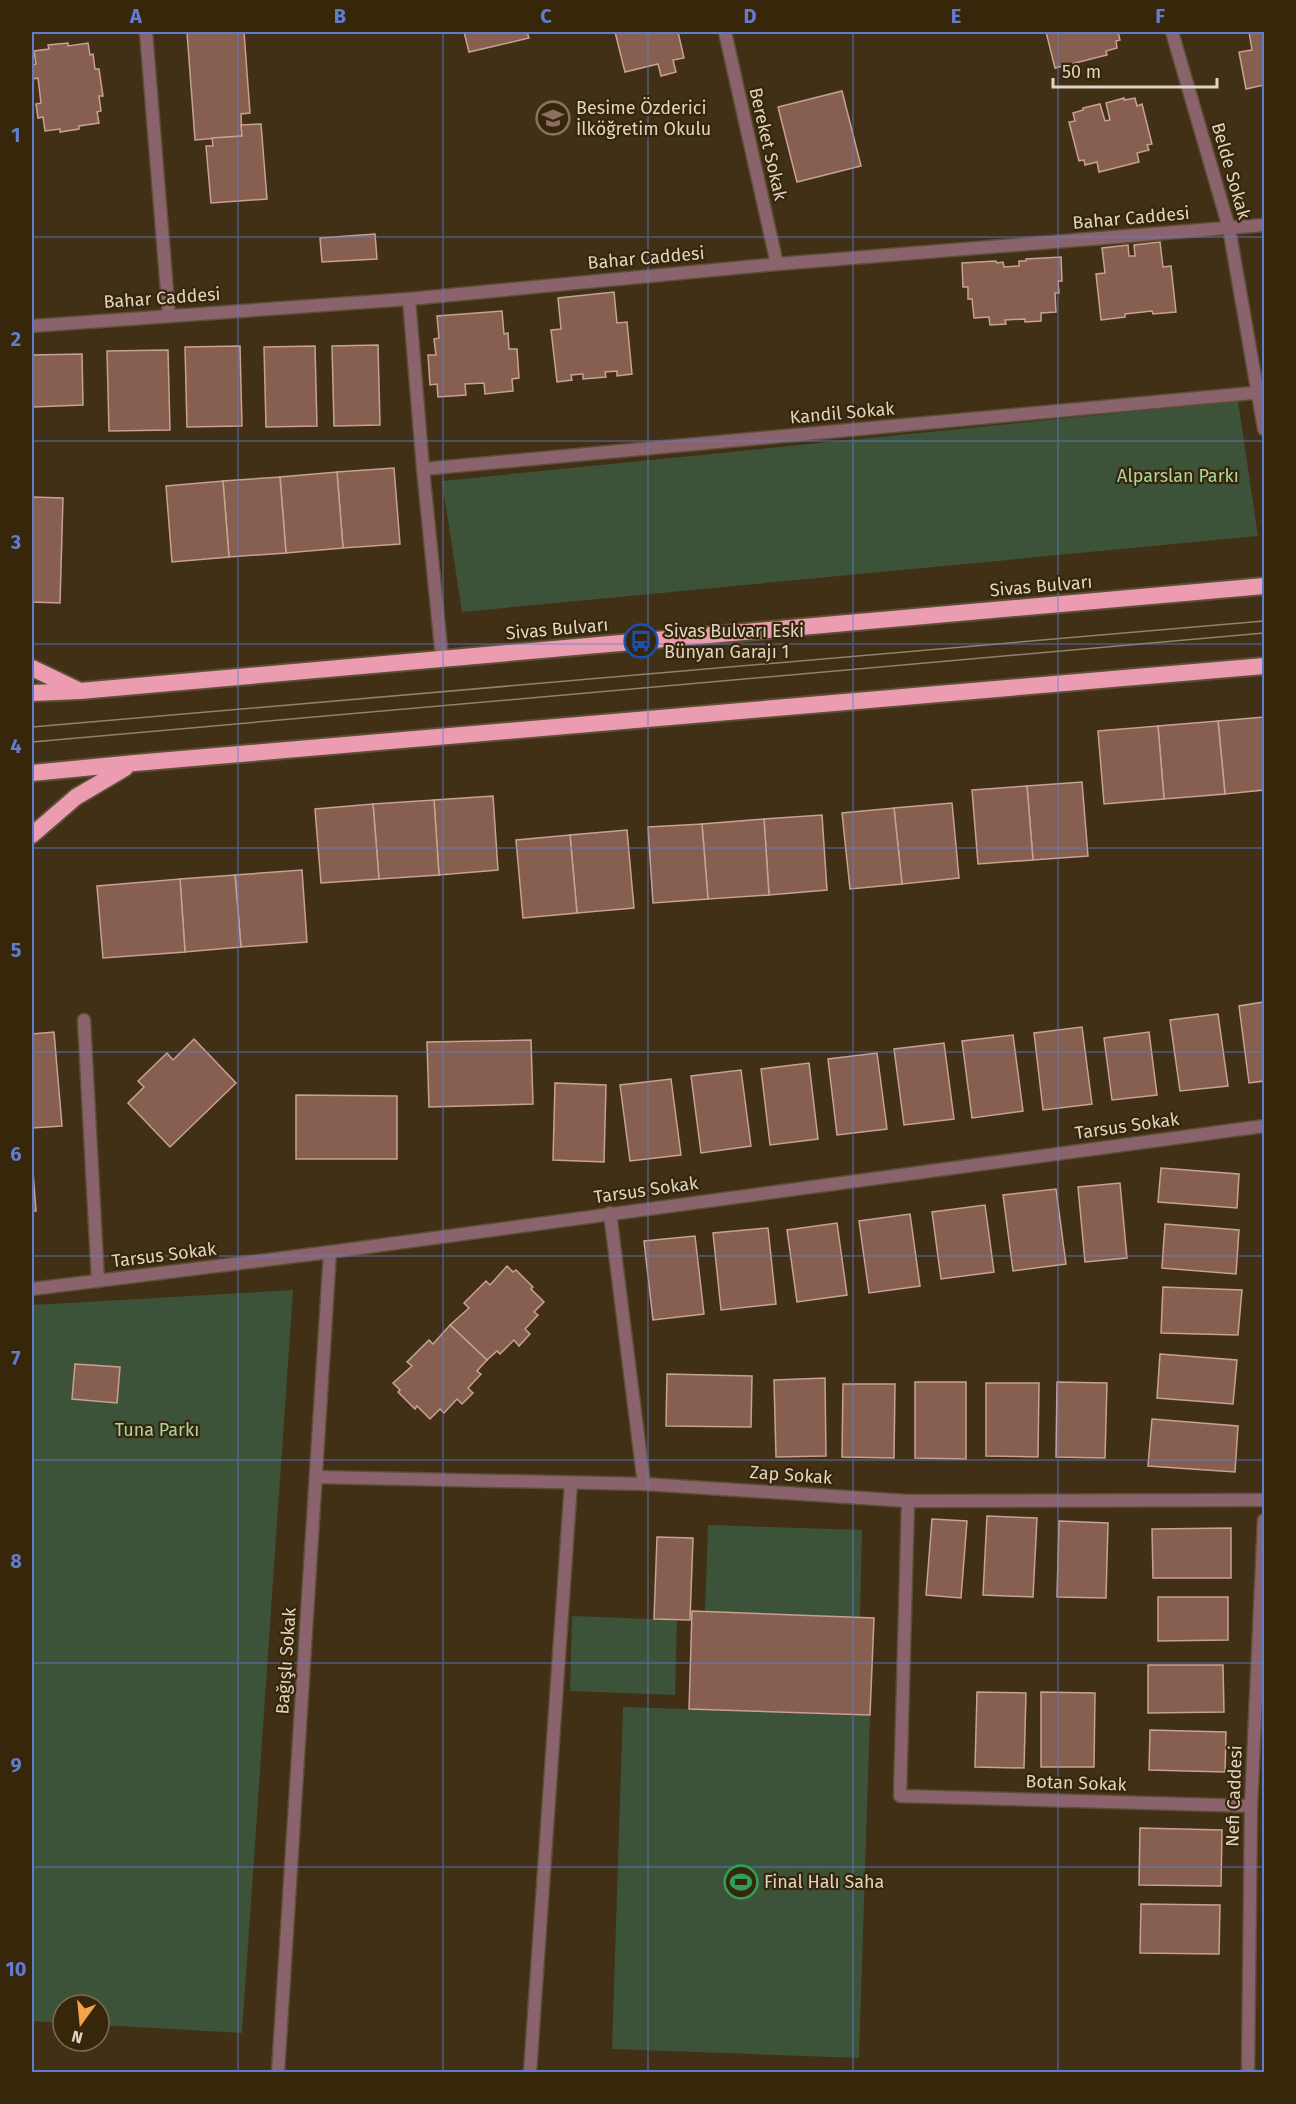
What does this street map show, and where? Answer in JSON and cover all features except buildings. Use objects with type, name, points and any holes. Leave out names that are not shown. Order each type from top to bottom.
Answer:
[{"type":"highway","name":"Sivas Bulvarı","points":[[32,693],[80,691],[1264,586]]},
{"type":"highway","points":[[32,773],[1264,666]]},
{"type":"highway","points":[[32,668],[80,691]]},
{"type":"highway","points":[[32,835],[76,797],[104,778],[135,763]]},
{"type":"street","points":[[146,32],[169,316]]},
{"type":"street","name":"Bereket Sokak","points":[[724,32],[777,264]]},
{"type":"street","name":"Belde Sokak","points":[[1172,32],[1229,228],[1261,392],[1264,429]]},
{"type":"street","name":"Bahar Caddesi","points":[[32,326],[409,299],[777,264],[1264,225]]},
{"type":"street","points":[[409,299],[442,658]]},
{"type":"street","name":"Kandil Sokak","points":[[423,470],[1261,392]]},
{"type":"street","points":[[84,1020],[98,1281]]},
{"type":"street","name":"Tarsus Sokak","points":[[32,1289],[330,1252],[1264,1126]]},
{"type":"street","points":[[610,1213],[644,1484]]},
{"type":"street","name":"Bağışlı Sokak","points":[[278,2073],[330,1252]]},
{"type":"street","name":"Zap Sokak","points":[[316,1477],[644,1484],[908,1501],[1264,1500]]},
{"type":"street","points":[[531,2073],[571,1483]]},
{"type":"street","name":"Botan Sokak","points":[[908,1501],[900,1796],[1251,1806]]},
{"type":"street","name":"Nefi Caddesi","points":[[1248,2073],[1251,1806],[1264,1520]]},
{"type":"green space","name":"Alparslan Parkı","points":[[1238,401],[1258,536],[462,612],[442,481]]},
{"type":"green space","name":"Tuna Parkı","points":[[293,1290],[242,2033],[111,2026],[111,1993],[51,1993],[51,2022],[32,2021],[32,1305]]},
{"type":"green space","points":[[708,1525],[862,1530],[860,1617],[705,1612]]},
{"type":"green space","points":[[572,1616],[677,1620],[675,1695],[570,1691]]},
{"type":"green space","name":"Final Halı Saha","points":[[623,1707],[870,1715],[859,2058],[612,2049]]},
{"type":"tram line","points":[[32,727],[1264,621]]},
{"type":"tram line","points":[[32,742],[1264,633]]},
{"type":"place","name":"Besime Özderici İlköğretim Okulu","points":[[553,118]]},
{"type":"place","name":"Sivas Bulvarı Eski Bünyan Garajı 1","points":[[641,641]]},
{"type":"place","name":"Final Halı Saha","points":[[741,1882]]}]
